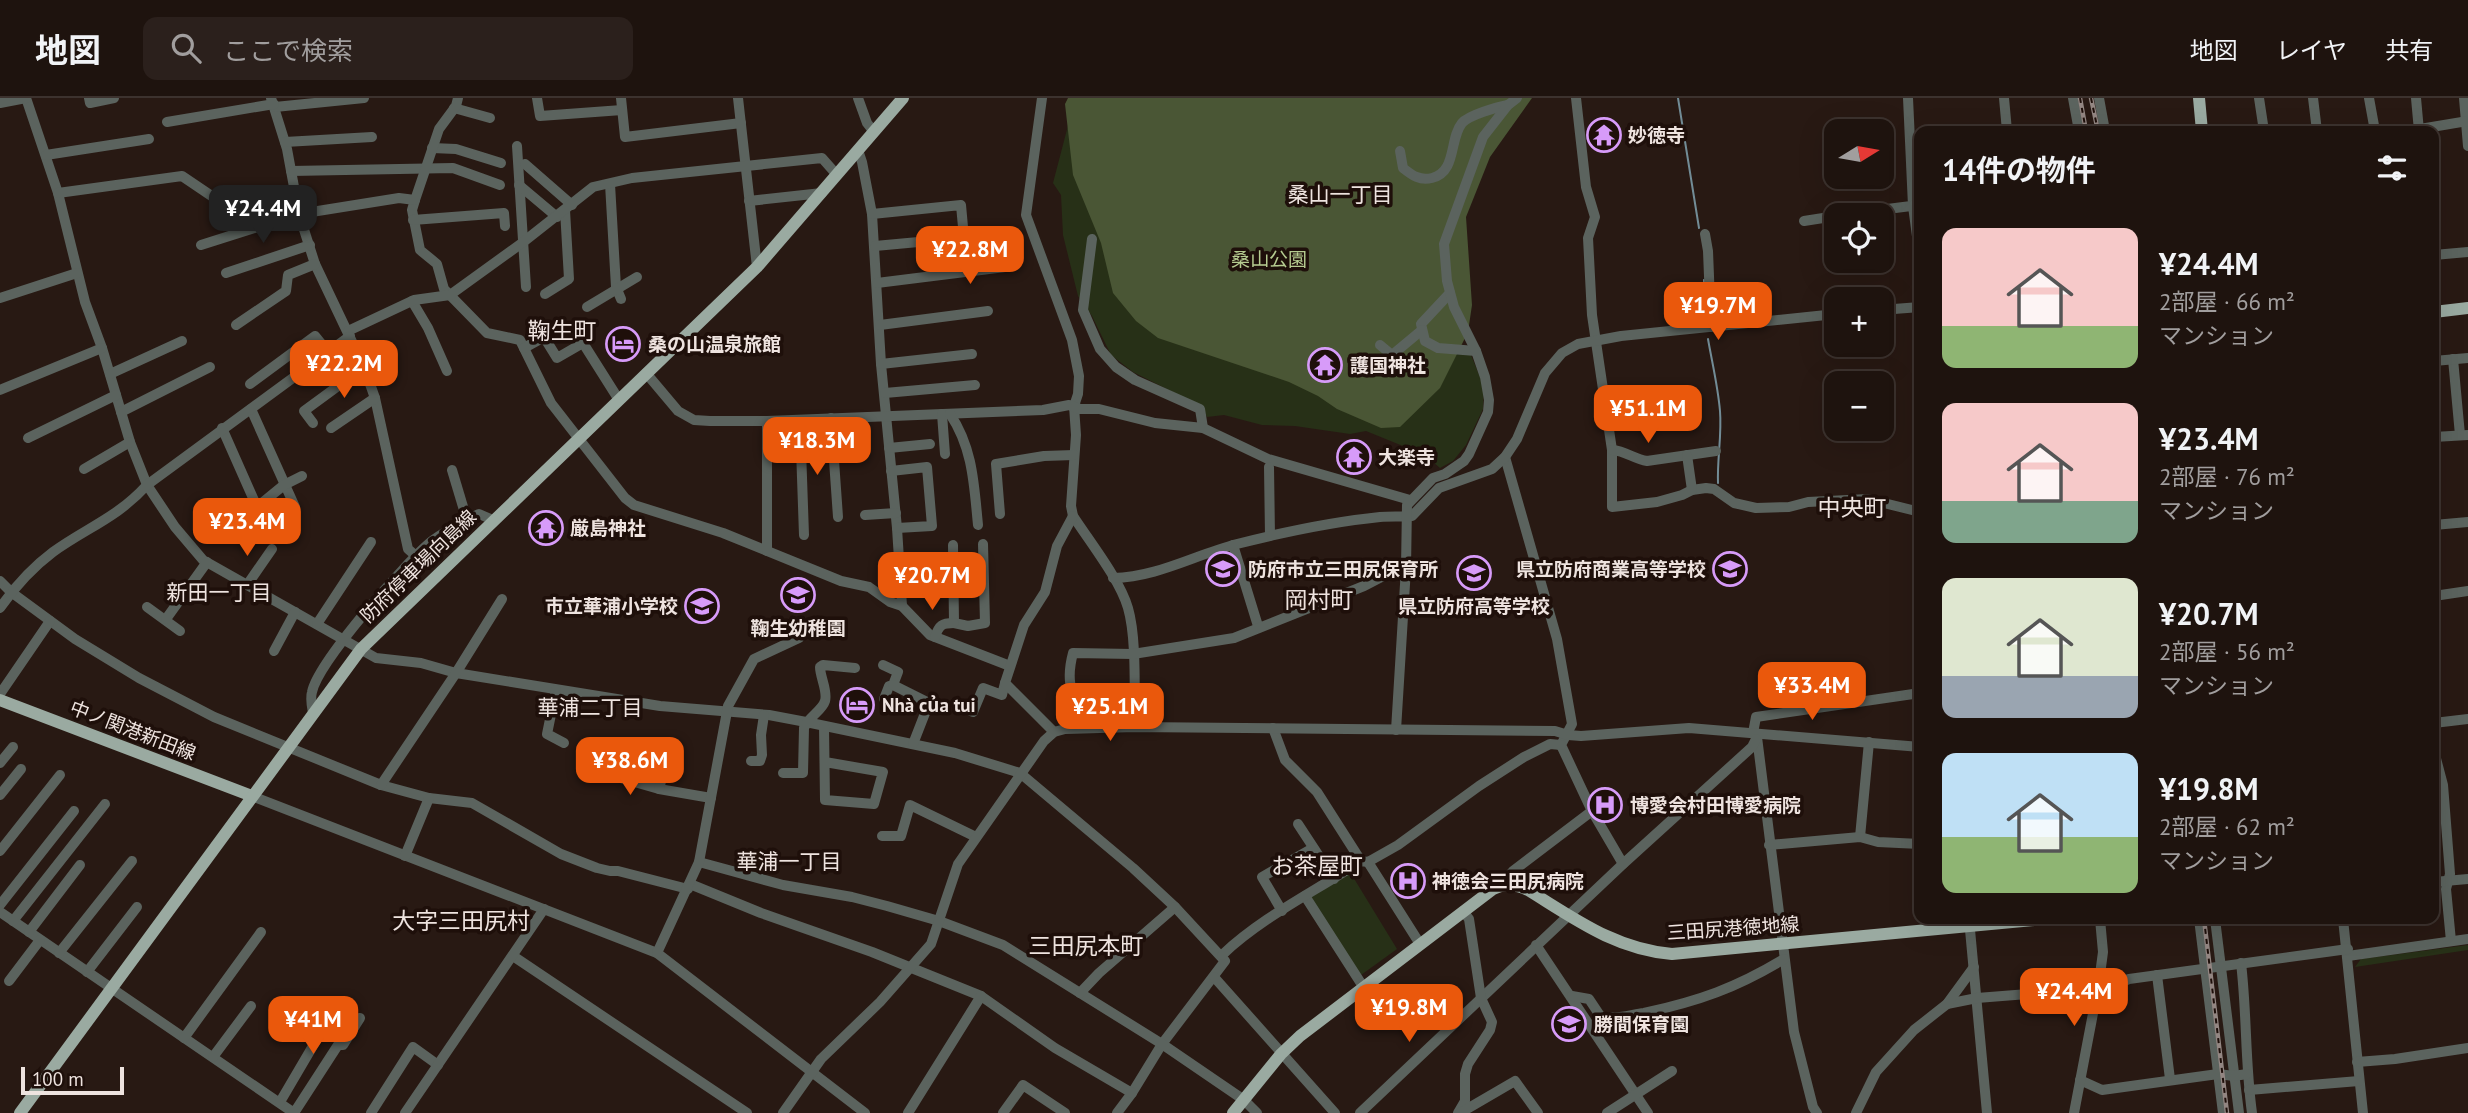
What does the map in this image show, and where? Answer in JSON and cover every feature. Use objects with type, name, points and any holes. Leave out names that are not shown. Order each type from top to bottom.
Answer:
[{"type":"main road","name":"防府停車場向島線","points":[[20,1113],[361,649],[757,267],[903,98]]},
{"type":"main road","points":[[2199,98],[2202,126]]},
{"type":"main road","points":[[2439,311],[2468,308]]},
{"type":"main road","name":"中ノ関港新田線","points":[[0,700],[251,796]]},
{"type":"main road","points":[[1233,1113],[1281,1054],[1300,1036],[1501,885]]},
{"type":"main road","name":"三田尻港徳地線","points":[[1501,885],[1518,886],[1622,944],[1652,952],[1700,953],[1954,924]]},
{"type":"street","points":[[0,103],[26,98],[58,193],[85,302],[146,485],[175,527],[207,562],[376,658],[421,663],[456,673],[660,706],[764,715],[806,722],[955,753],[1020,773],[1133,868],[1225,961],[1162,1044],[1117,1113]]},
{"type":"street","points":[[89,98],[90,103],[114,98]]},
{"type":"street","points":[[167,122],[273,103],[364,98]]},
{"type":"street","points":[[537,98],[540,116],[622,110]]},
{"type":"street","points":[[621,98],[625,137],[741,123]]},
{"type":"street","points":[[738,98],[757,267]]},
{"type":"street","points":[[858,98],[867,123],[874,132]]},
{"type":"street","points":[[1042,98],[1026,215],[1072,340],[1079,376],[1074,406],[1076,435],[1071,497],[1073,516],[1113,578],[1129,610],[1135,727]]},
{"type":"street","points":[[1396,730],[1407,505],[1433,478],[1457,467],[1469,454],[1488,412],[1485,377],[1450,293],[1444,263],[1444,244],[1483,137],[1508,105],[1517,98]]},
{"type":"street","points":[[1576,98],[1586,187],[1595,217],[1588,239],[1592,315],[1612,450],[1612,507],[1657,502],[1692,490],[1714,489],[1734,503],[1756,508],[1868,499],[1914,510]]},
{"type":"street","points":[[1908,98],[1914,178]]},
{"type":"street","points":[[2004,98],[2007,126]]},
{"type":"street","points":[[2073,98],[2078,126]]},
{"type":"street","points":[[2099,98],[2104,126]]},
{"type":"street","points":[[2259,98],[2263,126]]},
{"type":"street","points":[[2313,98],[2316,126]]},
{"type":"street","points":[[2369,98],[2374,126]]},
{"type":"street","points":[[2416,98],[2419,126]]},
{"type":"street","points":[[2464,98],[2468,146]]},
{"type":"street","points":[[273,103],[285,142],[299,215],[315,264],[349,333],[375,398],[408,549],[416,556]]},
{"type":"street","points":[[490,118],[456,103],[439,129],[412,210],[420,250],[437,264],[444,289],[487,333],[520,340],[551,403],[625,498],[634,505],[723,533],[841,581],[869,587],[890,602],[902,606],[934,637],[1010,666]]},
{"type":"street","points":[[1400,151],[1403,168],[1415,178],[1439,176],[1446,168],[1458,129],[1465,120],[1508,105]]},
{"type":"street","points":[[2439,126],[2467,121]]},
{"type":"street","points":[[285,142],[372,137]]},
{"type":"street","points":[[46,155],[149,139]]},
{"type":"street","points":[[517,146],[526,288]]},
{"type":"street","points":[[432,148],[456,149],[500,163]]},
{"type":"street","points":[[858,150],[872,214],[881,364],[886,393],[902,606]]},
{"type":"street","points":[[0,608],[11,592],[52,553],[120,511],[146,485],[328,352],[349,333],[412,301],[450,295],[565,211],[593,187],[632,178],[822,158],[837,175]]},
{"type":"street","points":[[525,164],[565,211],[569,279],[545,294]]},
{"type":"street","points":[[291,171],[453,168],[500,185]]},
{"type":"street","points":[[58,193],[182,176],[219,201],[299,215]]},
{"type":"street","points":[[610,184],[617,287],[621,299]]},
{"type":"street","points":[[519,185],[565,211]]},
{"type":"street","points":[[749,201],[822,193]]},
{"type":"street","points":[[201,245],[299,215],[399,198],[415,200]]},
{"type":"street","points":[[872,214],[961,205],[969,238],[874,246]]},
{"type":"street","points":[[1894,208],[1914,205]]},
{"type":"street","points":[[413,220],[505,213],[505,226]]},
{"type":"street","points":[[1804,221],[1824,218]]},
{"type":"street","points":[[1705,234],[1711,327]]},
{"type":"street","points":[[877,283],[1005,267],[1002,236]]},
{"type":"street","points":[[1092,239],[1083,310],[1100,349],[1116,367],[1135,380],[1200,410],[1203,428]]},
{"type":"street","points":[[226,274],[310,245]]},
{"type":"street","points":[[2439,255],[2468,252]]},
{"type":"street","points":[[236,325],[286,291],[288,275],[315,264]]},
{"type":"street","points":[[0,298],[77,272]]},
{"type":"street","points":[[587,307],[637,277]]},
{"type":"street","points":[[1450,293],[1421,324],[1425,341],[1438,348],[1476,351]]},
{"type":"street","points":[[412,301],[447,370]]},
{"type":"street","points":[[1894,309],[1914,307]]},
{"type":"street","points":[[880,325],[988,311]]},
{"type":"street","points":[[1113,578],[1146,574],[1188,563],[1200,555],[1233,545],[1321,525],[1412,516],[1439,488],[1492,470],[1505,457],[1517,439],[1545,373],[1570,347],[1596,339],[1824,315]]},
{"type":"street","points":[[1380,345],[1392,355],[1422,330]]},
{"type":"street","points":[[250,384],[315,336],[328,352]]},
{"type":"street","points":[[524,348],[544,337],[557,358],[583,343],[619,400]]},
{"type":"street","points":[[110,374],[182,341]]},
{"type":"street","points":[[0,390],[102,348]]},
{"type":"street","points":[[881,364],[972,354]]},
{"type":"street","points":[[2439,360],[2468,358]]},
{"type":"street","points":[[2439,437],[2464,435],[2453,359]]},
{"type":"street","points":[[121,412],[210,368]]},
{"type":"street","points":[[313,423],[304,411],[364,368]]},
{"type":"street","points":[[646,373],[678,411],[694,419],[767,421],[886,417],[1042,410],[1069,405],[1080,409],[1099,409],[1155,423],[1203,428],[1268,459],[1410,500]]},
{"type":"street","points":[[886,393],[975,386]]},
{"type":"street","points":[[28,438],[116,395]]},
{"type":"street","points":[[331,428],[375,398]]},
{"type":"street","points":[[251,409],[295,507]]},
{"type":"street","points":[[945,454],[946,414]]},
{"type":"street","points":[[946,414],[964,438],[972,462],[978,525]]},
{"type":"street","points":[[831,418],[838,517]]},
{"type":"street","points":[[800,420],[804,535]]},
{"type":"street","points":[[767,421],[767,551]]},
{"type":"street","points":[[222,428],[257,507],[284,485],[302,476]]},
{"type":"street","points":[[84,469],[130,442]]},
{"type":"street","points":[[889,448],[930,444]]},
{"type":"street","points":[[1612,450],[1625,450],[1638,460],[1647,461],[1716,451]]},
{"type":"street","points":[[1000,514],[996,464],[1024,458],[1074,455]]},
{"type":"street","points":[[1686,455],[1692,490]]},
{"type":"street","points":[[1505,457],[1557,639],[1572,724],[1561,745]]},
{"type":"street","points":[[891,471],[927,467],[932,526],[897,528]]},
{"type":"street","points":[[1269,467],[1270,536]]},
{"type":"street","points":[[452,470],[467,520]]},
{"type":"street","points":[[865,515],[895,513]]},
{"type":"street","points":[[313,713],[311,692],[323,666],[342,640],[416,556],[443,533],[479,514],[493,520]]},
{"type":"street","points":[[965,709],[973,712],[983,688],[1002,695],[1024,625],[1045,592],[1057,546],[1073,516]]},
{"type":"street","points":[[2439,524],[2468,522]]},
{"type":"street","points":[[317,624],[371,542]]},
{"type":"street","points":[[934,637],[938,627],[944,623],[968,626],[985,623],[983,544]]},
{"type":"street","points":[[953,545],[954,623]]},
{"type":"street","points":[[1233,545],[1258,626]]},
{"type":"street","points":[[247,585],[272,549]]},
{"type":"street","points":[[166,619],[207,562]]},
{"type":"street","points":[[1085,727],[1070,688],[1068,672],[1073,653],[1133,654],[1234,638],[1406,568]]},
{"type":"street","points":[[0,581],[50,621],[139,678],[214,717],[381,785],[429,797],[472,803],[561,854],[597,868],[689,886],[872,952],[981,996],[1055,1048],[1132,1093]]},
{"type":"street","points":[[2439,595],[2468,591]]},
{"type":"street","points":[[381,785],[456,673],[502,598]]},
{"type":"street","points":[[147,607],[180,631]]},
{"type":"street","points":[[274,650],[295,612]]},
{"type":"street","points":[[0,694],[50,621]]},
{"type":"street","points":[[657,953],[699,862],[727,711],[754,659],[799,638]]},
{"type":"street","points":[[883,665],[898,672],[884,699]]},
{"type":"street","points":[[783,773],[803,773],[804,728],[806,722],[825,703],[826,697],[820,667],[855,668]]},
{"type":"street","points":[[1005,683],[1054,732]]},
{"type":"street","points":[[893,685],[929,703],[913,744]]},
{"type":"street","points":[[556,690],[547,734],[564,743]]},
{"type":"street","points":[[1817,1113],[1813,1107],[1794,1032],[1769,845],[1756,717],[1914,694]]},
{"type":"street","points":[[751,761],[760,761],[762,755],[764,715]]},
{"type":"street","points":[[2439,722],[2468,719]]},
{"type":"street","points":[[824,726],[825,800],[874,804],[883,772],[825,762]]},
{"type":"street","points":[[783,1113],[811,1071],[911,969],[931,944],[958,864],[1020,773],[1054,732],[1085,727],[1135,727],[1555,731],[1568,735],[1681,728],[1914,746]]},
{"type":"street","points":[[1273,729],[1284,760],[1317,792],[1420,944]]},
{"type":"street","points":[[1360,1113],[1623,864],[1752,747],[1756,735]]},
{"type":"street","points":[[1860,837],[1869,742]]},
{"type":"street","points":[[1222,955],[1243,935],[1334,879],[1398,845],[1524,757],[1549,744],[1561,745]]},
{"type":"street","points":[[1561,745],[1592,811],[1623,864]]},
{"type":"street","points":[[0,763],[13,747]]},
{"type":"street","points":[[659,789],[668,755]]},
{"type":"street","points":[[0,795],[21,769]]},
{"type":"street","points":[[2439,770],[2443,785],[2450,874],[2446,889],[2451,942]]},
{"type":"street","points":[[0,851],[60,775]]},
{"type":"street","points":[[610,775],[659,789],[711,798]]},
{"type":"street","points":[[251,796],[657,953],[865,1113]]},
{"type":"street","points":[[405,856],[429,797]]},
{"type":"street","points":[[13,921],[105,804]]},
{"type":"street","points":[[882,836],[901,836],[910,805],[976,837]]},
{"type":"street","points":[[0,905],[74,811]]},
{"type":"street","points":[[1501,885],[1513,871],[1592,811]]},
{"type":"street","points":[[1298,824],[1334,879]]},
{"type":"street","points":[[1769,845],[1860,837],[1878,842],[1914,844]]},
{"type":"street","points":[[1282,911],[1262,877],[1313,848]]},
{"type":"street","points":[[59,953],[132,861]]},
{"type":"street","points":[[699,862],[783,885],[852,897],[939,921],[1003,945],[1162,1044],[1244,1100],[1257,1113]]},
{"type":"street","points":[[29,932],[80,865]]},
{"type":"street","points":[[2439,882],[2468,879]]},
{"type":"street","points":[[1305,896],[1364,988]]},
{"type":"street","points":[[87,972],[137,907]]},
{"type":"street","points":[[1080,993],[1098,973],[1174,907]]},
{"type":"street","points":[[405,1113],[544,909]]},
{"type":"street","points":[[1459,1113],[1465,1101],[1465,1074],[1468,1064],[1490,1030],[1492,1022],[1481,998],[1469,919],[1463,911]]},
{"type":"street","points":[[0,912],[295,1113],[338,1045],[343,1045],[360,1018]]},
{"type":"street","points":[[1970,924],[1987,1113]]},
{"type":"street","points":[[2074,1113],[2099,982],[2101,924]]},
{"type":"street","points":[[2200,924],[2222,1113]]},
{"type":"street","points":[[2216,924],[2239,1113]]},
{"type":"street","points":[[2344,924],[2363,1113]]},
{"type":"street","points":[[184,1038],[261,932]]},
{"type":"street","points":[[1947,1004],[1976,998],[2053,992],[2099,982],[2119,984],[2129,979],[2241,963],[2468,939]]},
{"type":"street","points":[[9,981],[40,940]]},
{"type":"street","points":[[1536,946],[1648,1113]]},
{"type":"street","points":[[513,956],[747,1113]]},
{"type":"street","points":[[1572,996],[1590,999],[1601,1017],[1609,1019],[1694,1002],[1749,981],[1784,960]]},
{"type":"street","points":[[2241,963],[2245,1003],[2244,1034],[2252,1113]]},
{"type":"street","points":[[1856,1113],[1876,1072],[1914,1030],[1947,1004],[1974,967]]},
{"type":"street","points":[[2157,975],[2169,1080]]},
{"type":"street","points":[[1214,977],[1335,1113]]},
{"type":"street","points":[[908,1113],[981,996]]},
{"type":"street","points":[[280,1102],[337,1005]]},
{"type":"street","points":[[213,1057],[251,1006]]},
{"type":"street","points":[[371,1113],[413,1047],[438,1065]]},
{"type":"street","points":[[2357,1062],[2468,1048]]},
{"type":"street","points":[[1607,1113],[1672,1070]]},
{"type":"street","points":[[2080,1080],[2102,1090],[2218,1073],[2234,1076],[2247,1074]]},
{"type":"street","points":[[1459,1113],[1516,1081],[1538,1113]]},
{"type":"street","points":[[2249,1090],[2359,1081]]},
{"type":"street","points":[[1003,1113],[1023,1085],[1065,1113]]},
{"type":"green space","name":"桑山公園","points":[[1068,98],[1511,98],[1427,310],[1471,355],[1484,387],[1483,409],[1466,445],[1453,461],[1440,468],[1425,455],[1366,431],[1350,434],[1295,426],[1262,425],[1224,415],[1207,417],[1201,406],[1133,372],[1111,355],[1092,316],[1078,296],[1063,235],[1061,195],[1053,183],[1070,118]]},
{"type":"green space","name":"桑山公園","points":[[1068,98],[1532,98],[1490,157],[1466,217],[1472,305],[1468,332],[1440,388],[1400,427],[1381,428],[1337,409],[1289,382],[1158,338],[1136,321],[1113,293],[1101,243],[1073,175],[1065,104]]},
{"type":"green space","points":[[1350,872],[1397,949],[1361,975],[1308,897]]},
{"type":"green space","points":[[2468,945],[2468,950],[2355,967],[2361,959]]},
{"type":"waterway","points":[[1678,98],[1699,228]]},
{"type":"waterway","points":[[1704,280],[1705,295]]},
{"type":"waterway","points":[[1708,339],[1720,411],[1718,483]]},
{"type":"railway","points":[[2080,98],[2085,126]]},
{"type":"railway","points":[[2091,98],[2097,126]]},
{"type":"railway","points":[[2205,924],[2227,1113]]},
{"type":"place","name":"妙徳寺","points":[[1604,135]]},
{"type":"place","name":"桑の山温泉旅館","points":[[623,344]]},
{"type":"place","name":"護国神社","points":[[1325,365]]},
{"type":"place","name":"大楽寺","points":[[1354,457]]},
{"type":"place","name":"厳島神社","points":[[546,528]]},
{"type":"place","name":"防府市立三田尻保育所","points":[[1223,569]]},
{"type":"place","name":"県立防府商業高等学校","points":[[1730,569]]},
{"type":"place","name":"県立防府高等学校","points":[[1474,573]]},
{"type":"place","name":"鞠生幼稚園","points":[[798,595]]},
{"type":"place","name":"市立華浦小学校","points":[[702,606]]},
{"type":"place","name":"Nhà của tui","points":[[857,705]]},
{"type":"place","name":"博愛会村田博愛病院","points":[[1605,805]]},
{"type":"place","name":"神徳会三田尻病院","points":[[1408,881]]},
{"type":"place","name":"勝間保育園","points":[[1569,1024]]},
{"type":"district","name":"桑山一丁目","points":[[1340,194]]},
{"type":"district","name":"鞠生町","points":[[562,330]]},
{"type":"district","name":"中央町","points":[[1852,507]]},
{"type":"district","name":"新田一丁目","points":[[219,592]]},
{"type":"district","name":"岡村町","points":[[1319,599]]},
{"type":"district","name":"華浦二丁目","points":[[590,707]]},
{"type":"district","name":"華浦一丁目","points":[[789,861]]},
{"type":"district","name":"お茶屋町","points":[[1317,865]]},
{"type":"district","name":"大字三田尻村","points":[[461,920]]},
{"type":"district","name":"三田尻本町","points":[[1086,945]]}]
